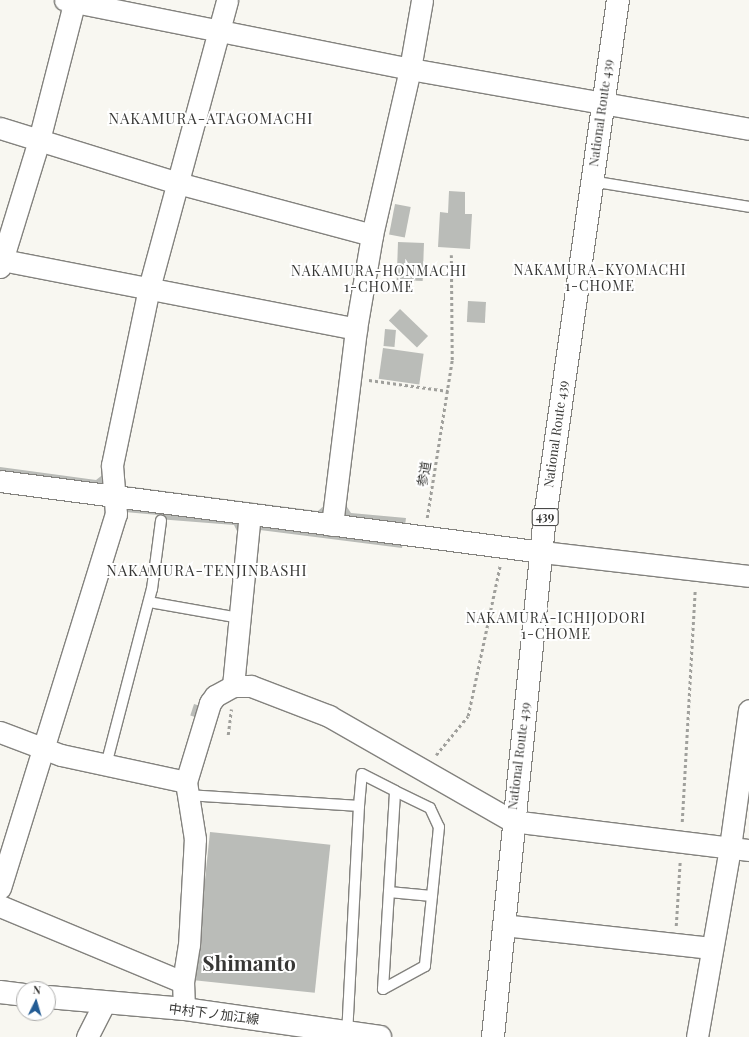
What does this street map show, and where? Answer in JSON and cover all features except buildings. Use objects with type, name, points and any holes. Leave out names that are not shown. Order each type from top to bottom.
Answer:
[{"type":"main road","name":"National Route 439","points":[[492,1037],[512,821],[542,552],[591,181],[618,0]]},
{"type":"main road","points":[[0,992],[16,994]]},
{"type":"main road","name":"中村下ノ加江線","points":[[56,998],[184,1009],[380,1037]]},
{"type":"street","points":[[0,888],[45,750],[116,514],[112,465],[149,288],[220,32],[227,0]]},
{"type":"street","points":[[332,524],[349,377],[372,235],[410,69],[422,0]]},
{"type":"street","points":[[356,329],[149,288],[1,263],[39,140],[71,1],[410,69],[749,129]]},
{"type":"street","points":[[0,128],[178,183],[372,235]]},
{"type":"street","points":[[0,481],[115,496],[163,512],[250,514],[542,552],[749,576]]},
{"type":"street","points":[[233,686],[250,514]]},
{"type":"street","points":[[184,1009],[183,982],[189,945],[195,839],[187,789],[210,703],[215,696],[233,686],[251,686],[329,716],[424,772],[512,821],[739,848]]},
{"type":"street","points":[[697,1037],[710,948],[739,848],[749,710]]},
{"type":"street","points":[[0,732],[45,750],[106,765],[187,789]]},
{"type":"street","points":[[0,906],[183,982]]},
{"type":"street","points":[[503,925],[710,948]]},
{"type":"street","points":[[87,1037],[104,1003]]},
{"type":"lane","points":[[591,181],[749,207]]},
{"type":"lane","points":[[106,765],[149,602],[163,512]]},
{"type":"lane","points":[[149,602],[240,618]]},
{"type":"lane","points":[[347,1032],[362,774],[430,808],[439,827],[425,966],[383,989],[395,791]]},
{"type":"lane","points":[[187,789],[359,806]]},
{"type":"lane","points":[[389,892],[432,896]]},
{"type":"path","name":"参道","points":[[424,536],[448,391],[452,343],[451,255]]},
{"type":"path","points":[[349,377],[448,391]]},
{"type":"path","points":[[424,772],[468,716],[504,547]]},
{"type":"path","points":[[674,944],[696,570]]},
{"type":"district","name":"NAKAMURA-ATAGOMACHI","points":[[211,119]]},
{"type":"district","name":"NAKAMURA-KYOMACHI 1-CHOME","points":[[600,278]]},
{"type":"district","name":"NAKAMURA-HONMACHI 1-CHOME","points":[[379,280]]},
{"type":"district","name":"NAKAMURA-TENJINBASHI","points":[[207,571]]},
{"type":"district","name":"NAKAMURA-ICHIJODORI 1-CHOME","points":[[556,626]]},
{"type":"district","name":"Shimanto","points":[[249,962]]}]
